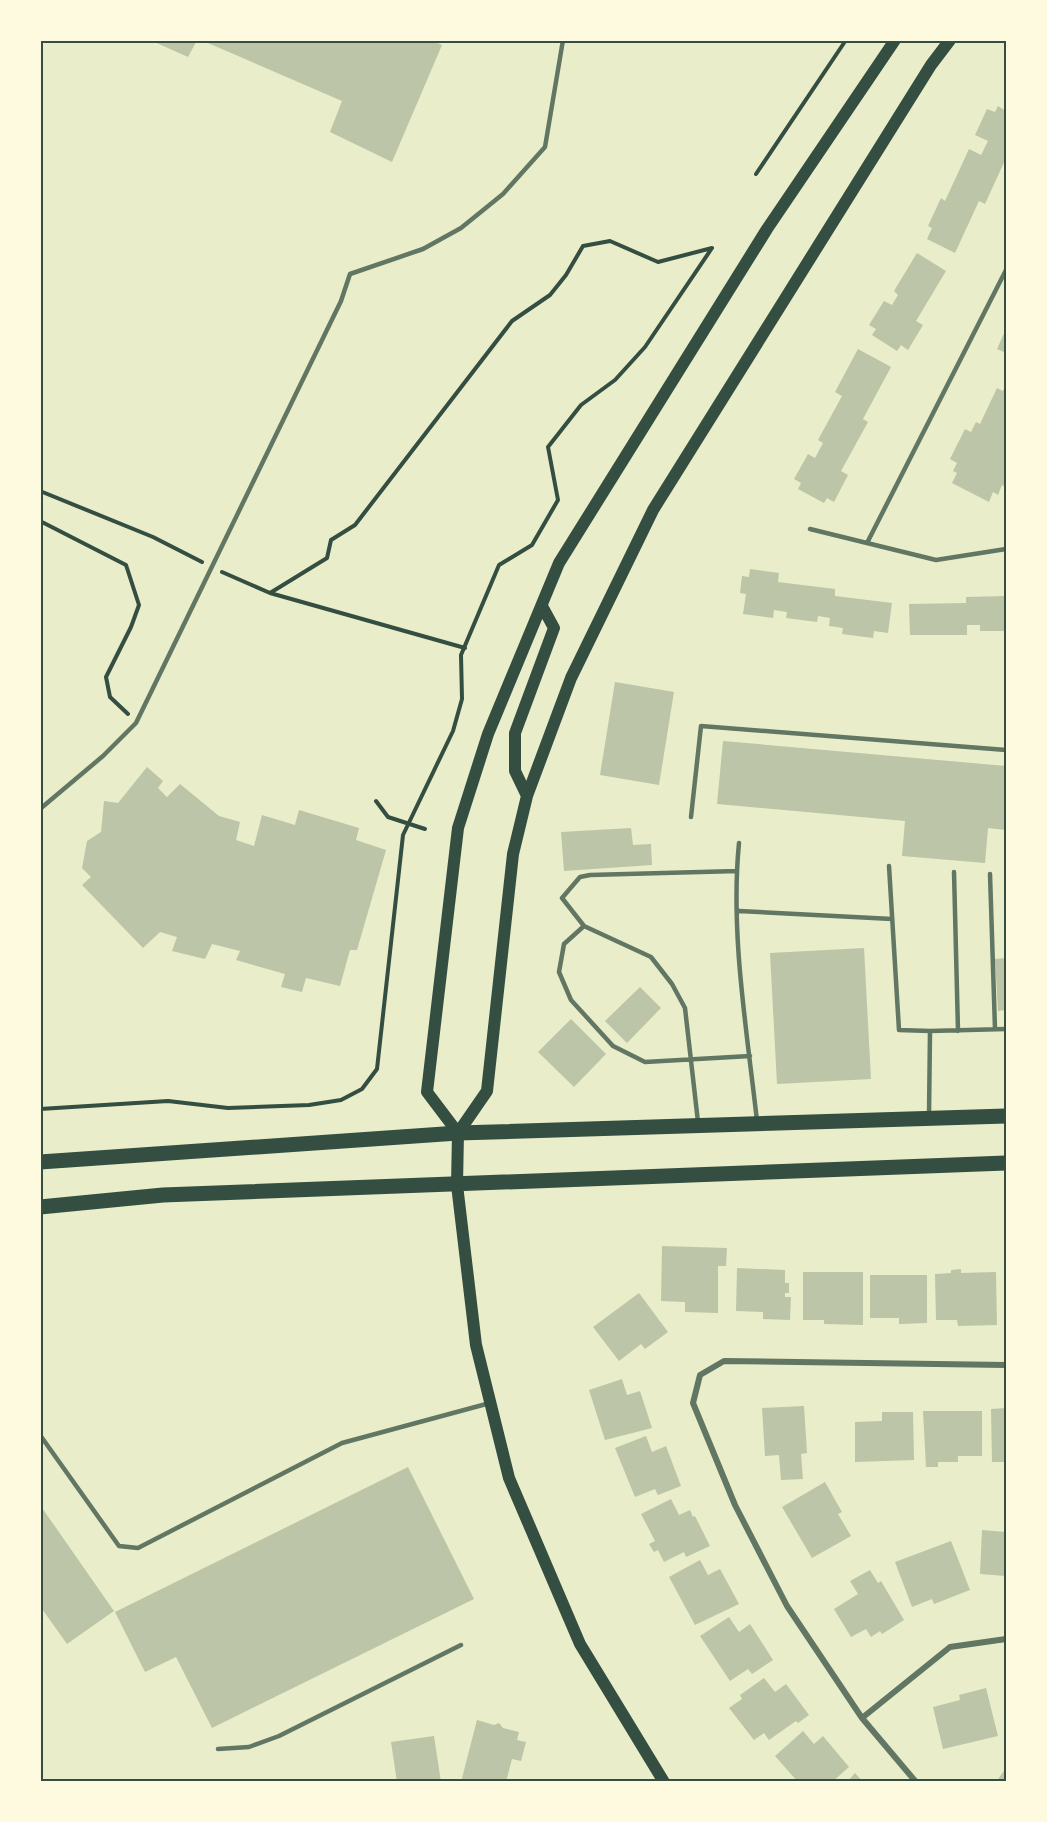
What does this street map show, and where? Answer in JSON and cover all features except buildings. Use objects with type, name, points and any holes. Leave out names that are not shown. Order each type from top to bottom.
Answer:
[{"type":"main road","points":[[458,1133],[426,1092],[458,828],[488,734],[559,563],[755,249],[895,40]]},
{"type":"main road","points":[[664,1782],[580,1644],[509,1478],[476,1345],[457,1185],[458,1133],[487,1091],[513,854],[527,796],[571,678],[653,510],[931,65],[950,40]]},
{"type":"main road","points":[[527,796],[515,771],[515,734],[554,628],[542,606]]},
{"type":"main road","points":[[40,1162],[458,1133],[1006,1116]]},
{"type":"main road","points":[[40,1207],[164,1195],[1006,1163]]},
{"type":"street","points":[[916,1782],[862,1718],[787,1606],[735,1505],[693,1403],[700,1375],[724,1361],[1006,1365]]},
{"type":"street","points":[[862,1718],[950,1647],[1006,1639]]},
{"type":"lane","points":[[40,809],[103,756],[136,723],[341,301],[350,274],[432,244],[461,228],[503,194],[545,147],[563,40]]},
{"type":"lane","points":[[867,543],[1006,270]]},
{"type":"lane","points":[[810,529],[936,560],[1006,549]]},
{"type":"lane","points":[[691,817],[701,726],[1006,750]]},
{"type":"lane","points":[[740,843],[737,871],[742,985],[757,1124]]},
{"type":"lane","points":[[888,866],[899,1030],[1006,1029]]},
{"type":"lane","points":[[699,1126],[693,1059],[685,1008],[672,984],[651,957],[584,926],[562,897],[580,877],[590,875],[737,871]]},
{"type":"lane","points":[[954,872],[958,1031]]},
{"type":"lane","points":[[990,874],[995,1029]]},
{"type":"lane","points":[[739,911],[892,919]]},
{"type":"lane","points":[[584,926],[564,944],[559,972],[571,1000],[613,1046],[645,1062],[750,1056]]},
{"type":"lane","points":[[929,1118],[930,1031]]},
{"type":"lane","points":[[40,1435],[118,1546],[138,1548],[342,1443],[490,1403]]},
{"type":"lane","points":[[218,1749],[249,1747],[279,1736],[461,1645]]},
{"type":"path","points":[[756,174],[846,40]]},
{"type":"path","points":[[40,1109],[168,1101],[228,1108],[309,1105],[341,1100],[362,1089],[377,1070],[403,835],[453,731],[462,699],[461,655],[499,565],[532,545],[558,500],[548,447],[581,405],[615,380],[645,347],[712,248],[658,262],[610,241],[583,246],[550,296],[512,321],[355,525],[331,540],[327,558],[270,593]]},
{"type":"path","points":[[40,491],[153,537],[212,568],[270,593],[465,648]]},
{"type":"path","points":[[40,521],[126,565],[139,605],[131,627],[106,677],[110,697],[136,723]]},
{"type":"path","points":[[376,801],[388,817],[425,829]]}]
